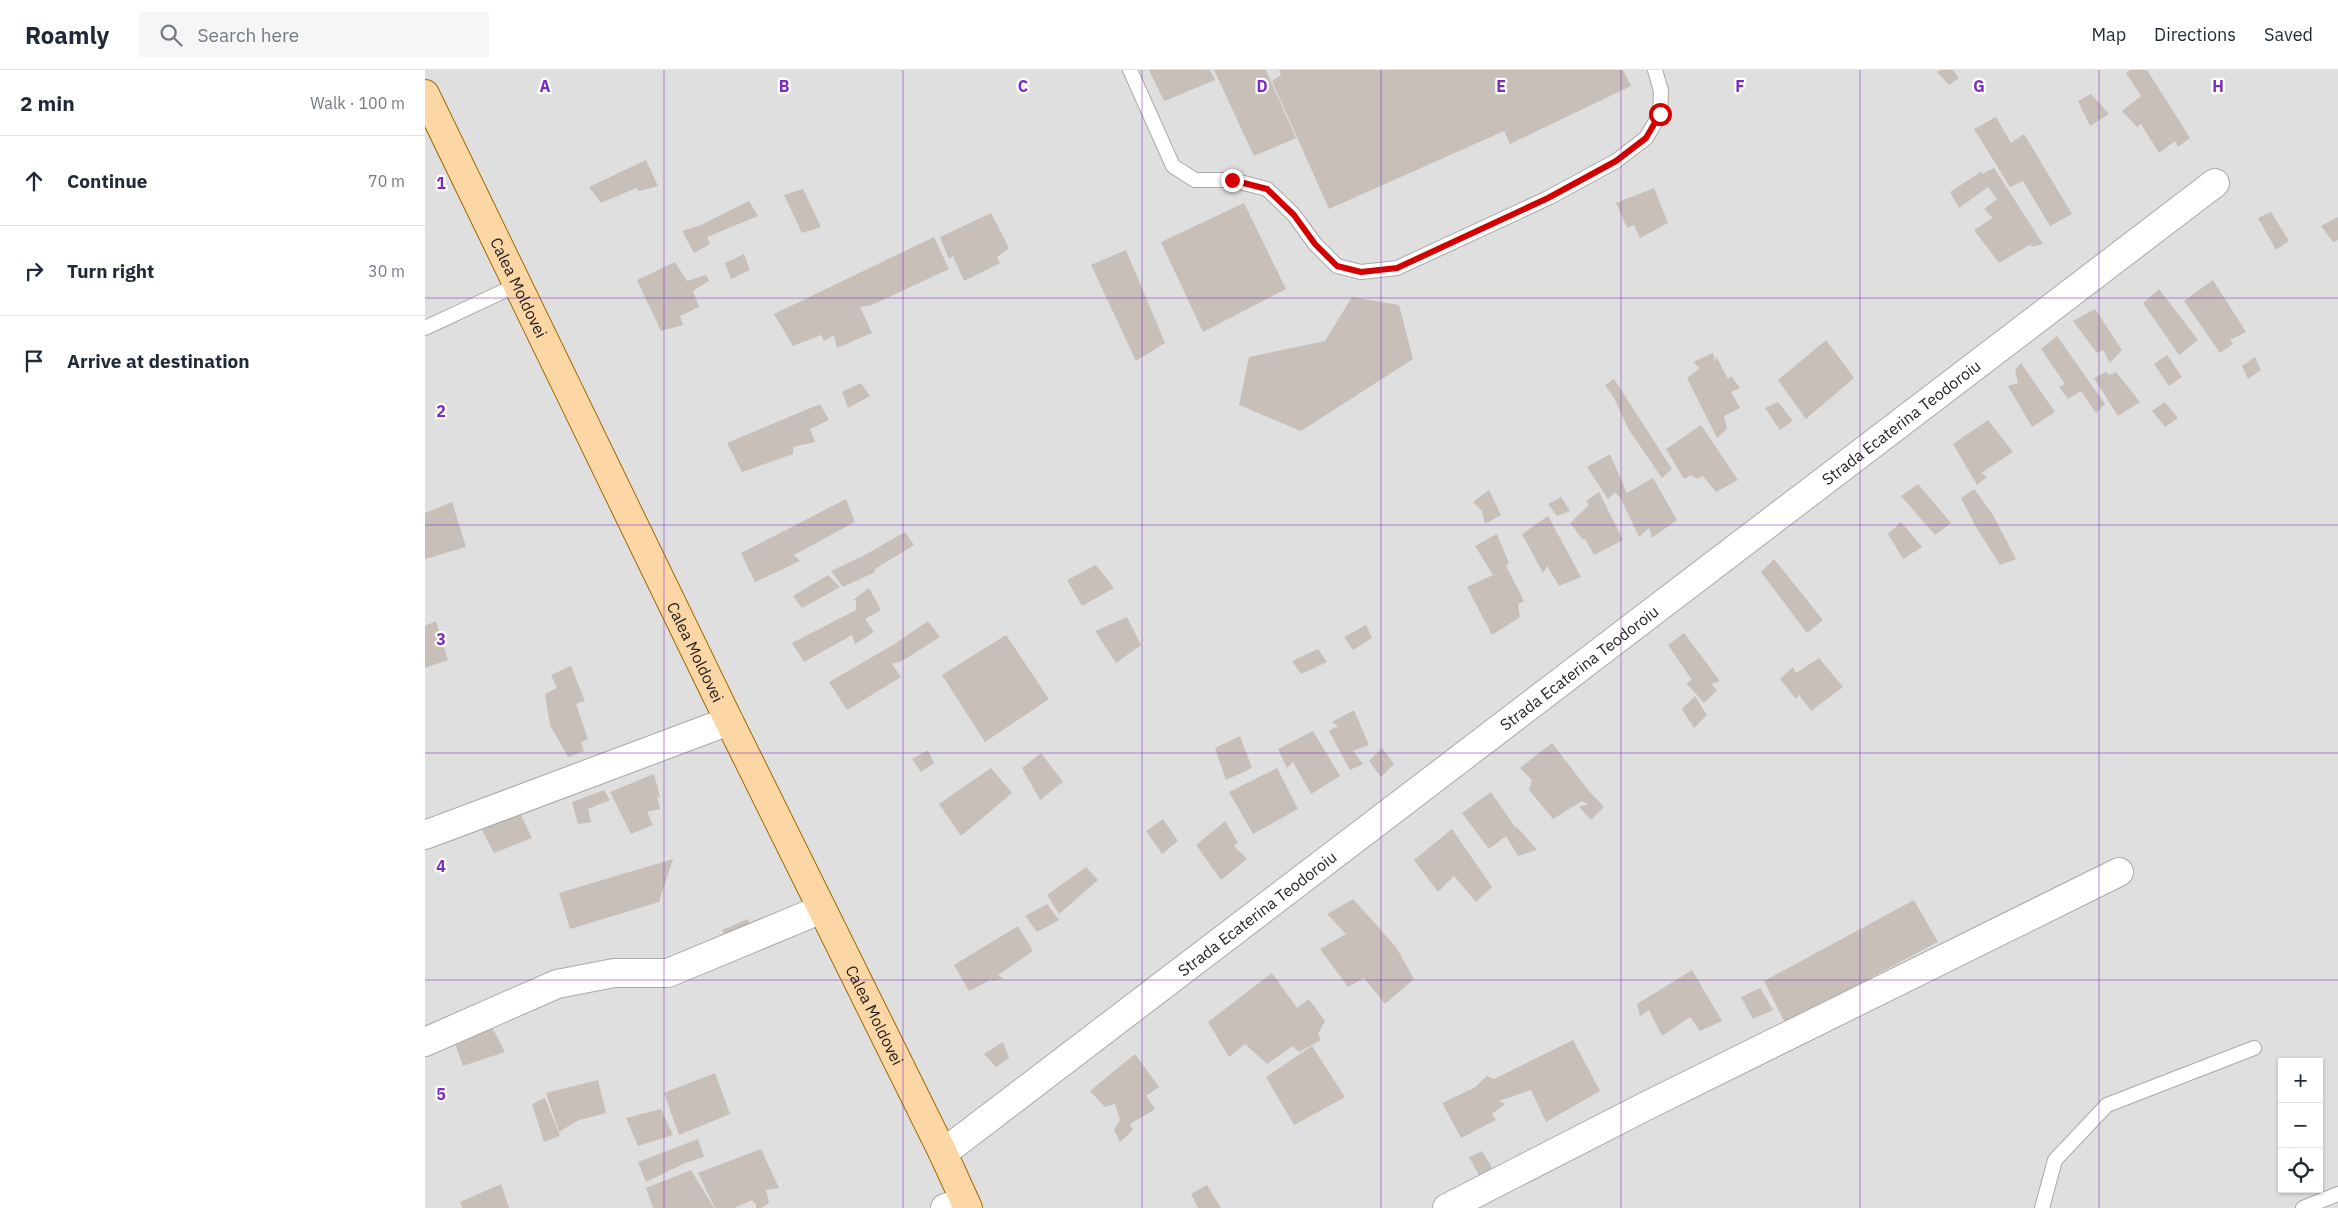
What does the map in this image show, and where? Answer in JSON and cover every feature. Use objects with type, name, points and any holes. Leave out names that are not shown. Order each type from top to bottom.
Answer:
[{"type":"main road","name":"Calea Moldovei","points":[[425,94],[729,721],[943,1153],[959,1206]]},
{"type":"street","name":"Strada Ecaterina Teodoroiu","points":[[943,1153],[2215,183]]},
{"type":"street","points":[[425,835],[729,721]]},
{"type":"street","points":[[1447,1208],[1655,1102],[2119,872]]},
{"type":"street","points":[[425,1042],[557,984],[614,973],[668,973],[822,909]]},
{"type":"lane","points":[[1130,70],[1173,166],[1195,180],[1232,180],[1267,189],[1294,215],[1315,244],[1337,266],[1361,272],[1397,268],[1548,198],[1616,161],[1646,138],[1660,114],[1661,91],[1655,70]]},
{"type":"lane","points":[[425,328],[517,285]]},
{"type":"lane","points":[[2043,1208],[2055,1160],[2107,1105],[2253,1048]]},
{"type":"lane","points":[[2303,1208],[2338,1194]]},
{"type":"shaded area","points":[[425,70],[2338,70],[2338,1208],[425,1208]]},
{"type":"building","points":[[1149,70],[1210,70],[1215,80],[1164,101]]},
{"type":"building","points":[[1214,70],[1266,70],[1296,138],[1254,156]]},
{"type":"building","points":[[1279,70],[1623,70],[1631,86],[1510,144],[1504,131],[1329,209],[1272,81],[1281,75]]},
{"type":"building","points":[[1953,70],[1959,78],[1949,85],[1937,72]]},
{"type":"building","points":[[2130,70],[2147,70],[2190,138],[2178,147],[2175,141],[2159,153],[2141,124],[2137,127],[2122,111],[2141,96],[2126,73]]},
{"type":"building","points":[[2091,94],[2109,114],[2090,126],[2078,101]]},
{"type":"building","points":[[1996,117],[2011,143],[2024,134],[2072,214],[2050,226],[2023,181],[2010,187],[1974,129]]},
{"type":"building","points":[[646,160],[658,186],[639,191],[636,188],[601,203],[589,187]]},
{"type":"building","points":[[1994,168],[2043,244],[2031,247],[2031,244],[1999,263],[1974,230],[1993,218],[1984,209],[1997,199],[1988,187],[1959,208],[1950,192],[1982,171],[1982,174]]},
{"type":"building","points":[[1654,188],[1668,223],[1640,238],[1634,225],[1627,228],[1616,203]]},
{"type":"building","points":[[803,189],[821,227],[802,233],[784,195]]},
{"type":"building","points":[[749,201],[758,216],[707,237],[710,244],[694,253],[682,231],[701,225]]},
{"type":"building","points":[[1244,203],[1286,289],[1203,332],[1161,242]]},
{"type":"building","points":[[2271,212],[2289,241],[2276,250],[2258,218]]},
{"type":"building","points":[[991,213],[1009,248],[997,257],[1000,263],[964,281],[953,256],[949,259],[940,237]]},
{"type":"building","points":[[2338,217],[2338,240],[2333,242],[2321,226]]},
{"type":"building","points":[[934,237],[949,269],[872,305],[860,307],[872,333],[837,348],[834,335],[824,341],[821,335],[793,346],[774,314]]},
{"type":"building","points":[[1126,250],[1165,343],[1136,361],[1091,265]]},
{"type":"building","points":[[744,254],[750,270],[731,279],[725,263]]},
{"type":"building","points":[[675,262],[687,281],[706,275],[709,281],[693,291],[699,307],[680,316],[683,325],[661,331],[637,280]]},
{"type":"building","points":[[2213,280],[2246,332],[2230,340],[2233,344],[2220,353],[2184,301]]},
{"type":"building","points":[[2159,289],[2198,340],[2179,355],[2143,303]]},
{"type":"building","points":[[1352,297],[1399,305],[1413,359],[1301,431],[1239,405],[1249,357],[1325,341]]},
{"type":"building","points":[[2095,309],[2122,350],[2110,363],[2103,350],[2097,353],[2073,321]]},
{"type":"building","points":[[2057,336],[2105,404],[2096,413],[2081,391],[2068,399],[2059,387],[2065,384],[2041,349]]},
{"type":"building","points":[[1826,340],[1854,378],[1806,419],[1778,380]]},
{"type":"building","points":[[1713,353],[1716,363],[1716,356],[1728,379],[1731,376],[1740,388],[1731,392],[1740,408],[1724,416],[1727,429],[1717,438],[1687,378],[1700,368],[1693,362]]},
{"type":"building","points":[[2167,355],[2182,377],[2169,386],[2154,364]]},
{"type":"building","points":[[2255,357],[2261,370],[2248,379],[2242,366]]},
{"type":"building","points":[[2021,363],[2055,412],[2032,427],[2008,386],[2018,383],[2015,370]]},
{"type":"building","points":[[2106,372],[2109,375],[2116,372],[2140,402],[2118,416],[2094,378]]},
{"type":"building","points":[[1614,379],[1672,469],[1662,478],[1629,430],[1614,398],[1605,385]]},
{"type":"building","points":[[861,383],[870,396],[848,408],[842,392]]},
{"type":"building","points":[[1778,402],[1793,421],[1780,430],[1765,408]]},
{"type":"building","points":[[2165,402],[2178,418],[2165,427],[2152,411]]},
{"type":"building","points":[[820,404],[829,420],[810,429],[815,442],[793,447],[793,454],[742,472],[727,443]]},
{"type":"building","points":[[1988,420],[2013,452],[1981,473],[1987,477],[1977,485],[1953,444]]},
{"type":"building","points":[[1701,425],[1738,480],[1716,492],[1703,476],[1697,479],[1691,475],[1684,479],[1666,449]]},
{"type":"building","points":[[1610,454],[1627,493],[1653,478],[1677,520],[1652,538],[1649,528],[1639,537],[1621,499],[1615,492],[1608,499],[1587,467]]},
{"type":"building","points":[[1918,484],[1951,523],[1935,535],[1901,496]]},
{"type":"building","points":[[1974,489],[1993,515],[2016,559],[2000,565],[1976,527],[1961,498]]},
{"type":"building","points":[[1489,490],[1501,515],[1485,524],[1482,511],[1473,502]]},
{"type":"building","points":[[1599,492],[1623,540],[1594,555],[1585,539],[1582,539],[1570,523],[1589,505],[1586,501]]},
{"type":"building","points":[[1561,497],[1570,511],[1557,516],[1548,504]]},
{"type":"building","points":[[846,499],[855,522],[794,555],[800,561],[755,582],[741,553]]},
{"type":"building","points":[[452,502],[466,547],[425,559],[425,513]]},
{"type":"building","points":[[1548,516],[1581,577],[1559,586],[1547,566],[1543,573],[1522,534]]},
{"type":"building","points":[[1901,522],[1922,547],[1903,559],[1888,534]]},
{"type":"building","points":[[905,532],[914,545],[875,569],[875,572],[843,587],[831,571],[863,556]]},
{"type":"building","points":[[1497,534],[1509,563],[1506,566],[1524,601],[1518,604],[1520,617],[1492,635],[1467,587],[1493,575],[1475,546]]},
{"type":"building","points":[[1774,559],[1823,620],[1807,633],[1761,572]]},
{"type":"building","points":[[1096,565],[1114,588],[1082,606],[1067,580]]},
{"type":"building","points":[[828,575],[840,587],[802,608],[793,596]]},
{"type":"building","points":[[869,588],[881,610],[865,619],[874,632],[855,644],[852,635],[804,662],[792,643],[856,610],[856,600],[853,600]]},
{"type":"building","points":[[1127,617],[1141,645],[1116,663],[1095,631]]},
{"type":"building","points":[[436,621],[448,660],[425,668],[425,626]]},
{"type":"building","points":[[928,621],[940,637],[902,661],[892,664],[901,677],[847,710],[829,682],[893,645]]},
{"type":"building","points":[[1366,625],[1372,638],[1353,650],[1344,637]]},
{"type":"building","points":[[1684,633],[1720,681],[1711,684],[1717,690],[1704,703],[1686,683],[1692,680],[1668,645]]},
{"type":"building","points":[[1006,635],[1049,699],[985,742],[942,675]]},
{"type":"building","points":[[1318,649],[1327,662],[1301,674],[1292,661]]},
{"type":"building","points":[[1819,658],[1843,687],[1811,711],[1799,695],[1796,699],[1780,679],[1793,667],[1796,673]]},
{"type":"building","points":[[571,666],[585,701],[576,704],[588,739],[581,742],[584,751],[568,757],[550,725],[545,694],[557,688],[551,675]]},
{"type":"building","points":[[1695,696],[1707,715],[1694,728],[1682,709]]},
{"type":"building","points":[[1354,710],[1369,745],[1353,751],[1363,764],[1350,770],[1329,731],[1338,726],[1332,722]]},
{"type":"building","points":[[1313,731],[1340,776],[1311,794],[1293,762],[1287,768],[1278,749]]},
{"type":"building","points":[[1240,736],[1252,768],[1226,780],[1215,748]]},
{"type":"building","points":[[1552,743],[1589,791],[1604,807],[1591,820],[1579,807],[1588,804],[1582,801],[1553,819],[1529,790],[1532,780],[1520,768]]},
{"type":"building","points":[[1382,748],[1394,764],[1381,777],[1369,761]]},
{"type":"building","points":[[928,750],[934,763],[921,772],[912,759]]},
{"type":"building","points":[[1041,753],[1063,782],[1040,800],[1022,768]]},
{"type":"building","points":[[991,768],[1012,793],[961,836],[939,804]]},
{"type":"building","points":[[1277,768],[1298,809],[1253,834],[1229,792]]},
{"type":"building","points":[[654,774],[660,797],[657,797],[660,809],[647,812],[653,825],[631,834],[610,792]]},
{"type":"building","points":[[604,790],[610,800],[588,809],[591,822],[578,824],[572,802]]},
{"type":"building","points":[[1491,792],[1515,827],[1537,850],[1518,856],[1506,836],[1489,849],[1462,813]]},
{"type":"building","points":[[520,813],[532,838],[494,853],[481,828]]},
{"type":"building","points":[[1163,819],[1178,841],[1162,854],[1146,831]]},
{"type":"building","points":[[1225,821],[1238,843],[1234,846],[1247,859],[1221,880],[1196,845]]},
{"type":"building","points":[[1452,829],[1492,887],[1476,902],[1454,876],[1438,892],[1414,860]]},
{"type":"building","points":[[673,859],[659,902],[570,929],[559,893]]},
{"type":"building","points":[[1086,867],[1098,880],[1059,914],[1047,895]]},
{"type":"building","points":[[1353,899],[1396,947],[1414,979],[1385,1004],[1364,978],[1348,987],[1320,949],[1346,934],[1327,914]]},
{"type":"building","points":[[1914,900],[1938,942],[1785,1023],[1764,981]]},
{"type":"building","points":[[1047,904],[1059,920],[1037,932],[1025,916]]},
{"type":"building","points":[[748,919],[754,932],[728,945],[722,930]]},
{"type":"building","points":[[1018,926],[1033,951],[998,975],[1004,979],[992,981],[992,979],[969,991],[954,965]]},
{"type":"building","points":[[1692,970],[1722,1021],[1700,1031],[1690,1017],[1662,1036],[1649,1010],[1640,1016],[1637,1004]]},
{"type":"building","points":[[1272,973],[1297,1008],[1309,999],[1325,1021],[1318,1034],[1321,1040],[1299,1052],[1293,1046],[1267,1064],[1245,1044],[1229,1057],[1208,1022]]},
{"type":"building","points":[[1760,988],[1773,1010],[1753,1019],[1741,997]]},
{"type":"building","points":[[492,1027],[505,1052],[463,1066],[454,1041]]},
{"type":"building","points":[[1573,1040],[1600,1091],[1546,1122],[1531,1090],[1499,1101],[1505,1104],[1492,1114],[1496,1120],[1461,1138],[1442,1103],[1474,1088],[1487,1076],[1494,1079]]},
{"type":"building","points":[[1003,1042],[1009,1058],[996,1067],[984,1054]]},
{"type":"building","points":[[1312,1046],[1345,1097],[1294,1125],[1266,1077]]},
{"type":"building","points":[[1135,1054],[1159,1087],[1146,1096],[1155,1109],[1130,1124],[1133,1130],[1120,1142],[1114,1130],[1120,1120],[1115,1104],[1105,1107],[1090,1091]]},
{"type":"building","points":[[715,1073],[730,1114],[679,1135],[664,1093]]},
{"type":"building","points":[[598,1080],[606,1113],[579,1120],[559,1132],[546,1093]]},
{"type":"building","points":[[545,1098],[560,1136],[544,1142],[532,1104]]},
{"type":"building","points":[[661,1109],[673,1135],[638,1146],[626,1118]]},
{"type":"building","points":[[698,1139],[704,1157],[685,1163],[646,1182],[638,1162]]},
{"type":"building","points":[[761,1149],[779,1188],[766,1190],[769,1203],[761,1208],[756,1208],[756,1203],[753,1203],[753,1200],[734,1208],[715,1208],[698,1173]]},
{"type":"building","points":[[1482,1151],[1494,1171],[1481,1179],[1469,1157]]},
{"type":"building","points":[[691,1170],[714,1208],[653,1208],[646,1188]]},
{"type":"building","points":[[501,1184],[509,1208],[462,1208],[460,1202]]},
{"type":"building","points":[[1207,1185],[1221,1208],[1198,1208],[1191,1194]]},
{"type":"route","points":[[1232,180],[1267,189],[1294,215],[1315,244],[1337,266],[1361,272],[1397,268],[1548,198],[1616,161],[1646,138],[1660,114]]}]
